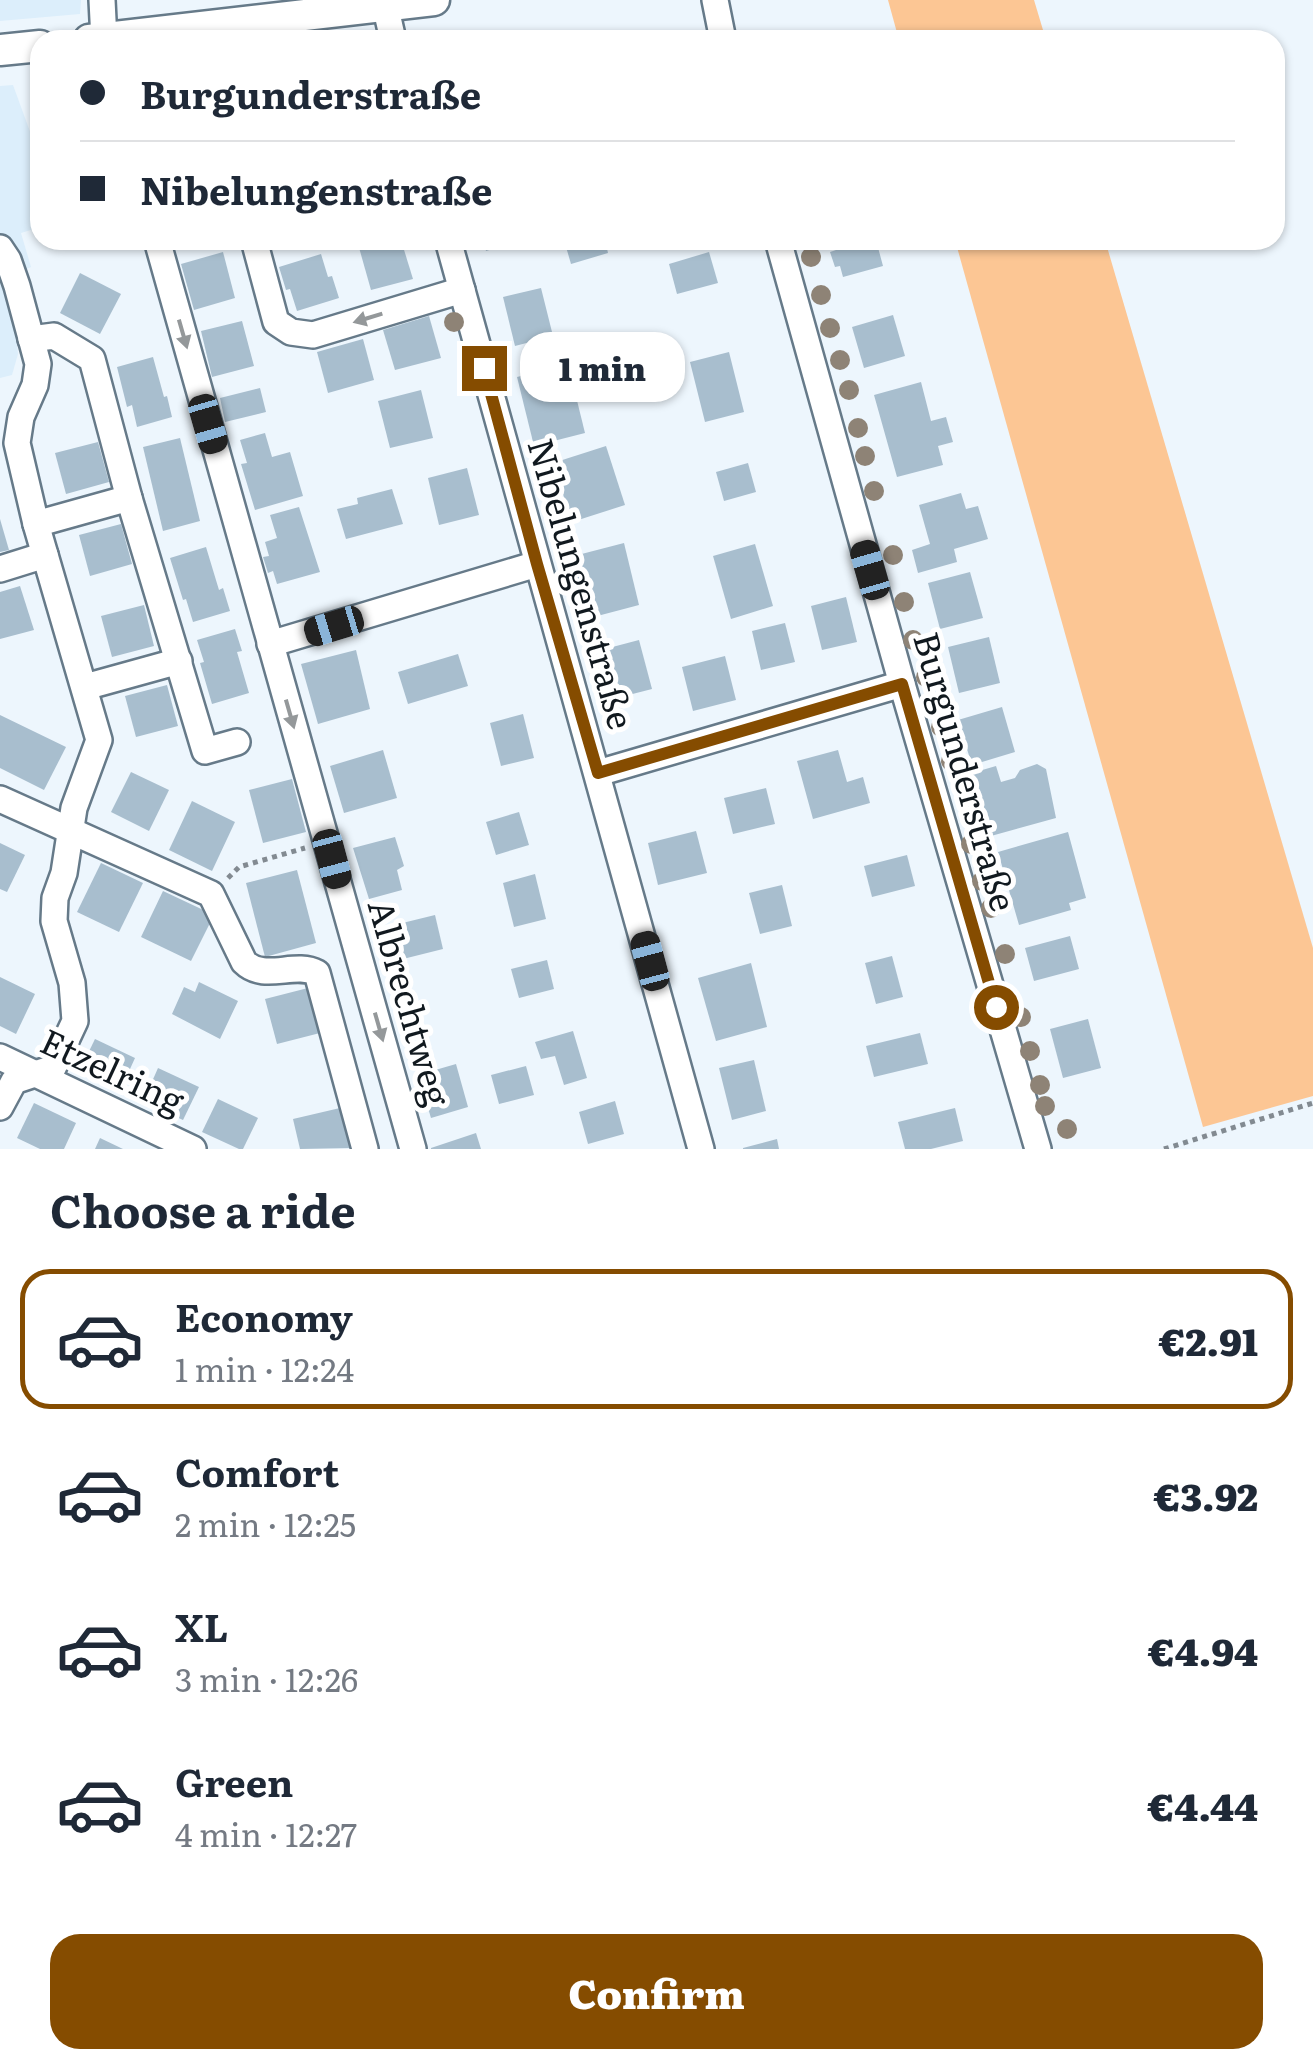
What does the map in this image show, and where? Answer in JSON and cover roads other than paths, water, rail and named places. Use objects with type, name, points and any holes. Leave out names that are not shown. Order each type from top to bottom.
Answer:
[{"type":"main road","points":[[170,30],[434,0]]},
{"type":"main road","points":[[0,50],[30,47]]},
{"type":"street","points":[[100,30],[102,0]]},
{"type":"street","points":[[715,0],[721,30]]},
{"type":"street","points":[[385,3],[390,30]]},
{"type":"street","points":[[0,248],[17,286],[38,364],[17,443],[36,524],[99,740],[74,808],[64,874],[55,898],[54,920],[72,983],[75,1021],[53,1068],[14,1081],[0,1108]]},
{"type":"street","name":"Albrechtweg","points":[[159,250],[413,1149]]},
{"type":"street","points":[[257,250],[276,322],[291,332],[313,335],[462,290]]},
{"type":"street","name":"Nibelungenstraße","points":[[451,250],[702,1149]]},
{"type":"street","name":"Burgunderstraße","points":[[781,250],[1038,1149]]},
{"type":"street","points":[[31,338],[54,336],[92,359],[205,750],[237,742]]},
{"type":"street","points":[[36,524],[130,498]]},
{"type":"street","points":[[0,568],[46,555]]},
{"type":"street","points":[[270,644],[537,564]]},
{"type":"street","points":[[85,687],[180,661]]},
{"type":"street","name":"Nibelungenstraße","points":[[598,773],[902,684]]},
{"type":"street","points":[[0,798],[210,894],[244,962],[251,968],[309,968],[318,972],[365,1149]]},
{"type":"street","name":"Etzelring","points":[[0,1058],[194,1149]]}]
